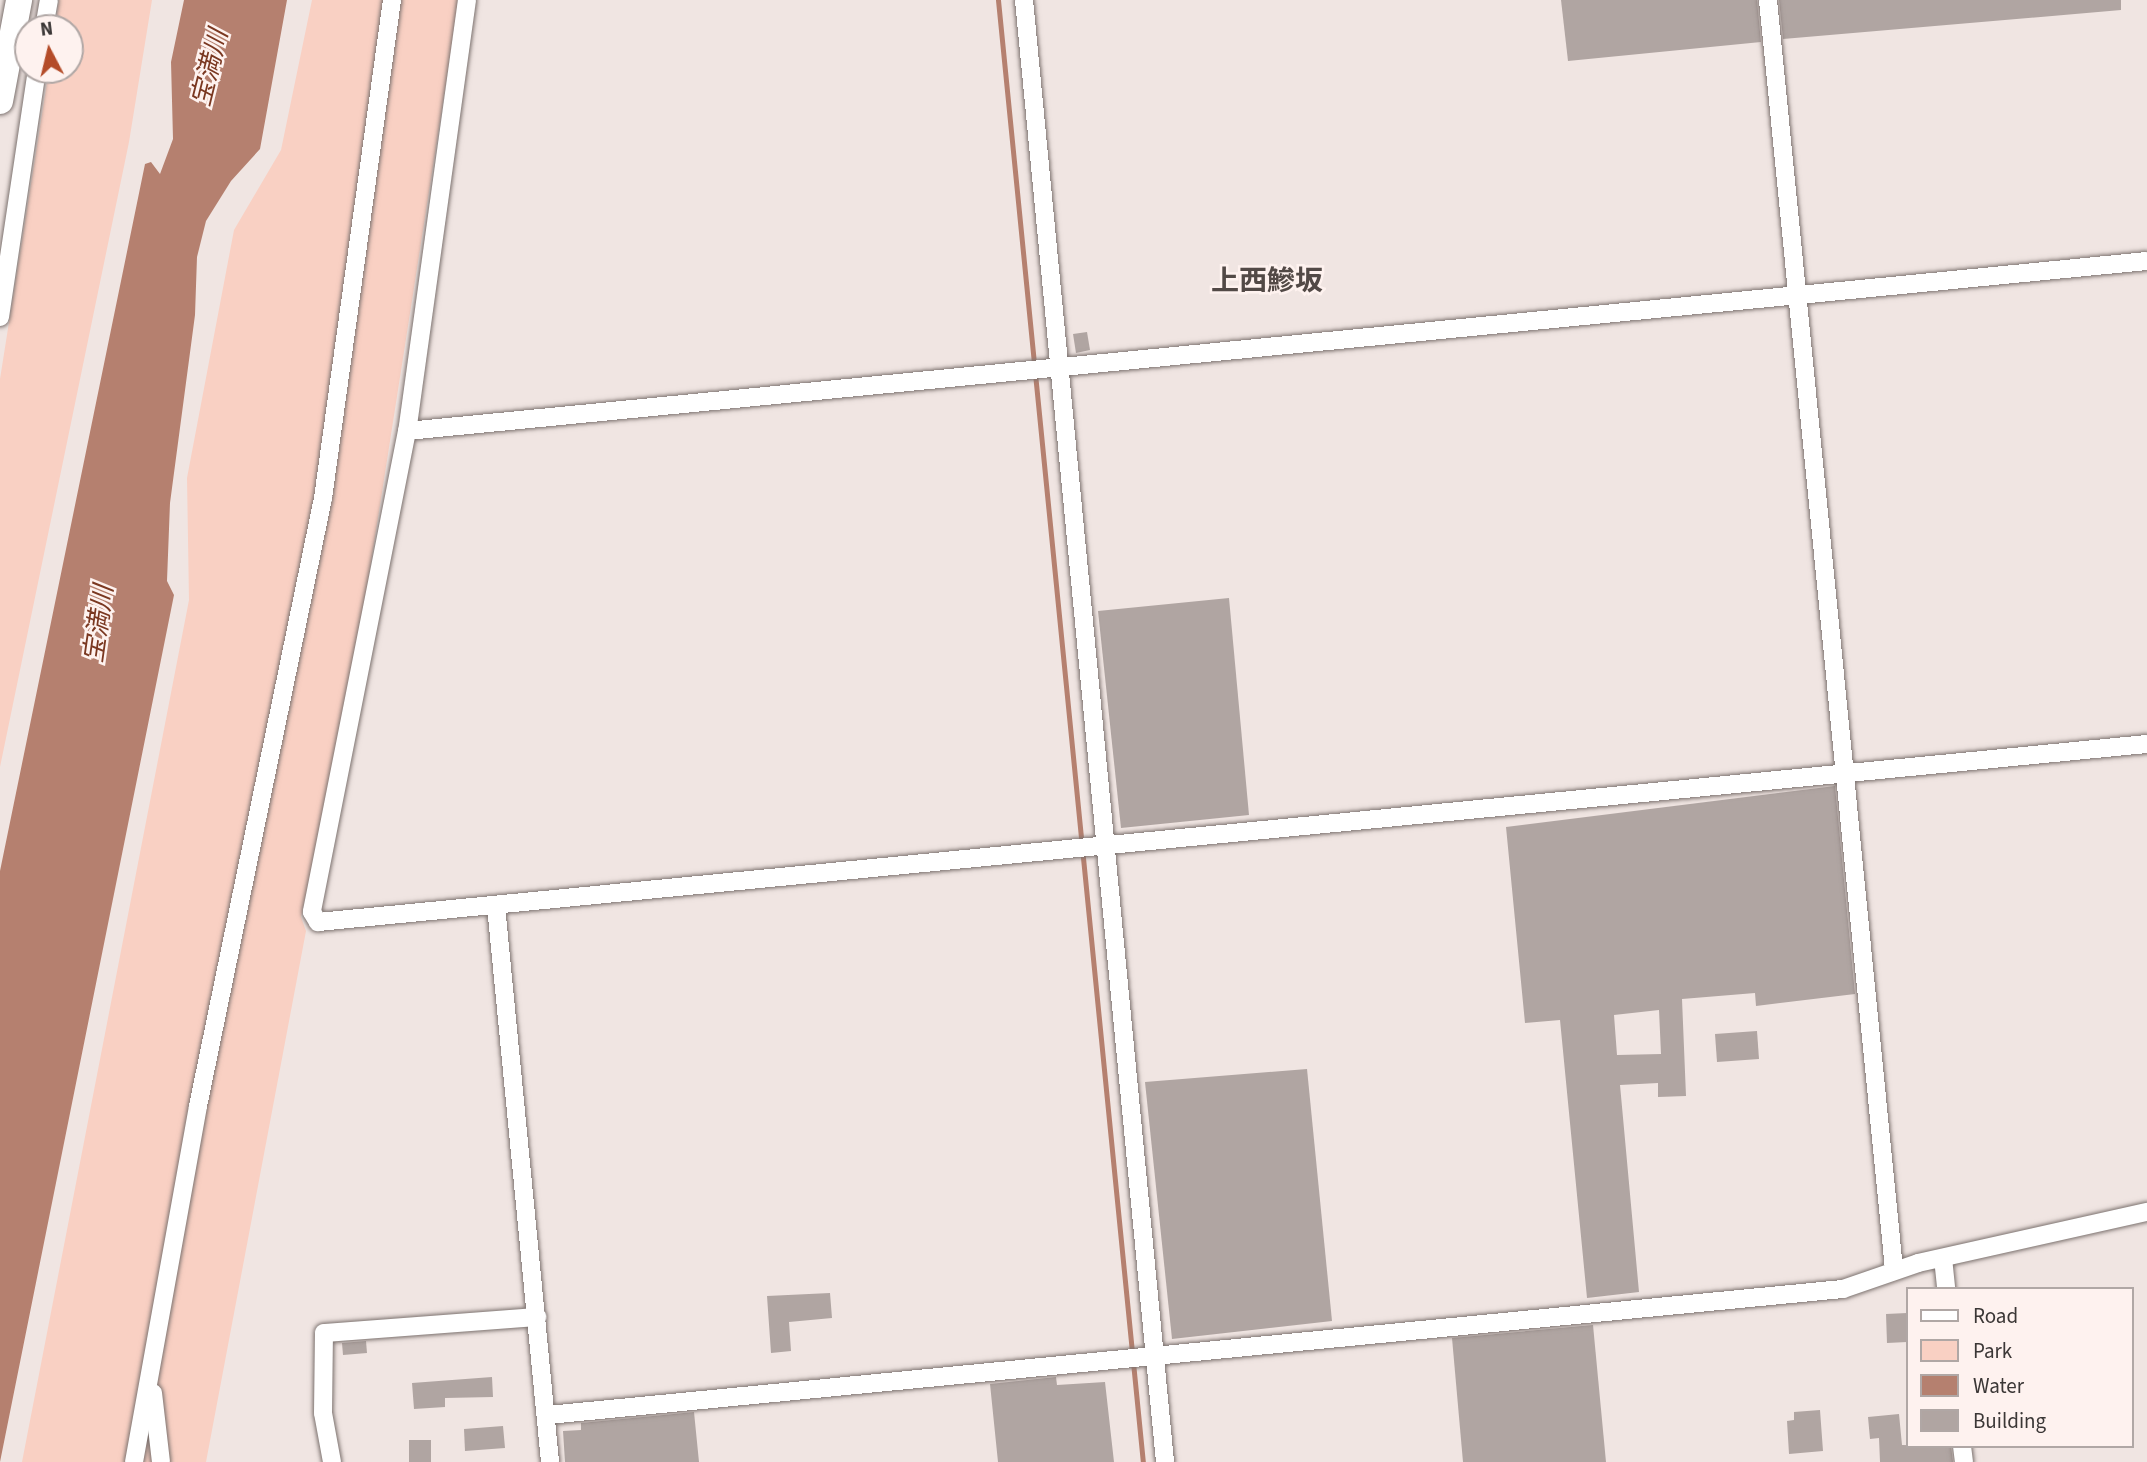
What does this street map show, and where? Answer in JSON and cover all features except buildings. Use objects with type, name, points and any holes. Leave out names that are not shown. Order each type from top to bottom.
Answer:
[{"type":"main road","points":[[0,101],[19,0]]},
{"type":"street","points":[[134,1462],[152,1376],[201,1093],[323,498],[392,0]]},
{"type":"street","points":[[467,0],[407,431],[313,919],[496,906],[1845,776],[2147,744]]},
{"type":"street","points":[[1024,0],[1052,370],[1149,1357],[1165,1462]]},
{"type":"street","points":[[1768,0],[1894,1270]]},
{"type":"street","points":[[0,317],[35,84]]},
{"type":"street","points":[[407,431],[1024,373],[2147,261]]},
{"type":"street","points":[[496,906],[548,1415],[550,1462]]},
{"type":"street","points":[[548,1415],[1843,1289],[1894,1270],[2147,1212]]},
{"type":"street","points":[[1943,1258],[1946,1287]]},
{"type":"street","points":[[332,1462],[323,1413],[324,1333],[537,1317]]},
{"type":"street","points":[[152,1376],[161,1462]]},
{"type":"green space","points":[[59,0],[152,0],[129,142],[0,767],[0,379],[47,84],[84,84],[84,14],[57,14]]},
{"type":"green space","points":[[312,0],[459,0],[352,684],[301,917],[306,931],[206,1462],[22,1462],[189,600],[187,478],[234,230],[281,150]]},
{"type":"water","name":"宝満川","points":[[184,0],[287,0],[260,149],[231,181],[206,221],[197,257],[195,315],[170,503],[167,581],[174,595],[0,1462],[0,871],[145,164],[151,162],[160,174],[173,139],[171,62]]},
{"type":"waterway","points":[[998,0],[1143,1462]]},
{"type":"district","name":"上西鰺坂","points":[[1267,281]]}]
